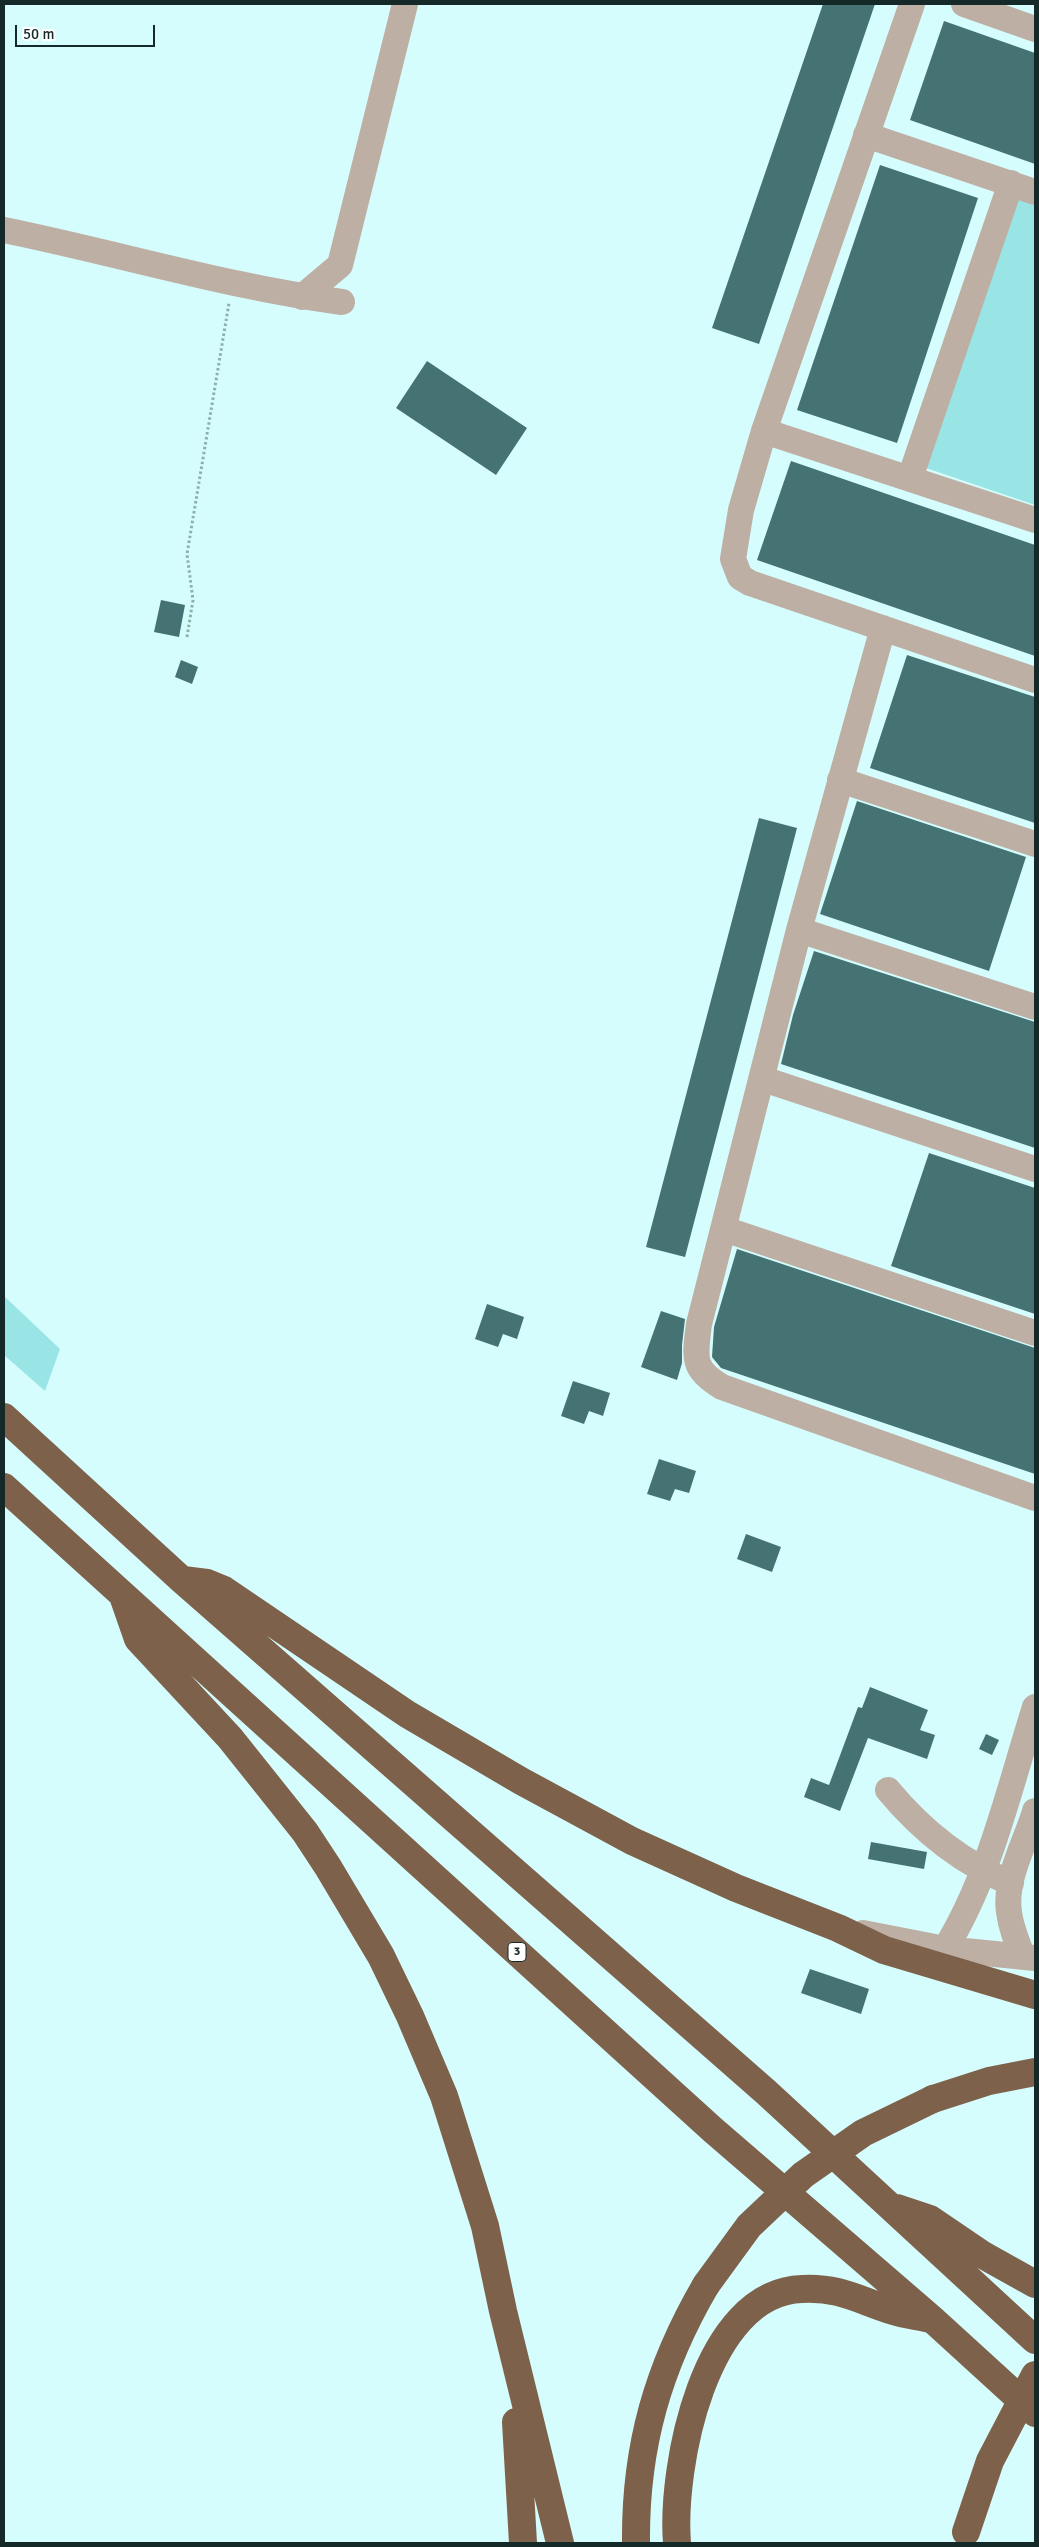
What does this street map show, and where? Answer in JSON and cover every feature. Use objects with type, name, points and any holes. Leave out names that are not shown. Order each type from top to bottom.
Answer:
[{"type":"highway","points":[[4,1418],[182,1580],[766,2092],[886,2205],[1035,2340]]},
{"type":"highway","name":"3","points":[[4,1487],[713,2130],[932,2319],[1035,2413]]},
{"type":"highway","points":[[182,1580],[207,1583],[224,1590],[407,1714],[521,1781],[632,1841],[736,1888],[838,1928],[884,1950],[1035,1995]]},
{"type":"highway","points":[[123,1594],[138,1639],[230,1738],[305,1832],[381,1956],[444,2096],[485,2226],[503,2311],[560,2543]]},
{"type":"highway","points":[[636,2543],[639,2476],[648,2422],[655,2396],[686,2320],[706,2285],[749,2226],[803,2175],[864,2133],[933,2099],[989,2081],[1035,2072]]},
{"type":"highway","points":[[886,2205],[930,2219],[983,2255],[1035,2284]]},
{"type":"highway","points":[[677,2543],[676,2521],[682,2465],[692,2421],[713,2360],[722,2342],[744,2316],[768,2297],[800,2289],[836,2290],[894,2311],[932,2319]]},
{"type":"highway","points":[[503,2311],[519,2456],[523,2543]]},
{"type":"highway","points":[[965,2538],[990,2461],[1035,2375]]},
{"type":"street","points":[[302,297],[340,265],[404,4]]},
{"type":"street","points":[[912,4],[764,431],[740,520],[733,559],[740,576],[750,583],[1035,680]]},
{"type":"street","points":[[964,4],[1035,29]]},
{"type":"street","points":[[866,135],[1035,192]]},
{"type":"street","points":[[910,478],[1011,184]]},
{"type":"street","points":[[4,230],[87,247],[302,297],[342,302]]},
{"type":"street","points":[[764,431],[1035,520]]},
{"type":"street","points":[[883,628],[799,930],[763,1079],[699,1324],[696,1347],[698,1366],[707,1378],[722,1387],[1035,1498]]},
{"type":"street","points":[[840,780],[1035,844]]},
{"type":"street","points":[[799,930],[1035,1008]]},
{"type":"street","points":[[763,1079],[1035,1169]]},
{"type":"street","points":[[724,1229],[1035,1333]]},
{"type":"street","points":[[945,1949],[968,1909],[983,1872],[1035,1707]]},
{"type":"street","points":[[888,1790],[911,1818],[936,1840],[983,1872],[1011,1883]]},
{"type":"street","points":[[838,1928],[945,1949],[1029,1958],[1009,1910],[1011,1883],[1035,1811]]},
{"type":"path","points":[[187,638],[193,600],[186,554],[233,282]]},
{"type":"shaded area","points":[[1017,199],[1035,205],[1035,505],[926,468]]},
{"type":"shaded area","points":[[4,1296],[60,1349],[45,1391],[4,1355]]},
{"type":"building","points":[[823,4],[875,4],[759,344],[712,328]]},
{"type":"building","points":[[944,21],[1035,53],[1035,164],[910,120]]},
{"type":"building","points":[[880,165],[978,198],[897,443],[797,410]]},
{"type":"building","points":[[427,361],[527,428],[496,475],[396,408]]},
{"type":"building","points":[[791,461],[1035,545],[1035,656],[757,560]]},
{"type":"building","points":[[161,600],[185,605],[179,637],[154,632]]},
{"type":"building","points":[[907,655],[1035,697],[1035,823],[870,768]]},
{"type":"building","points":[[181,660],[198,667],[192,684],[175,677]]},
{"type":"building","points":[[857,801],[1026,857],[989,971],[820,914]]},
{"type":"building","points":[[759,818],[797,828],[685,1257],[646,1247]]},
{"type":"building","points":[[814,951],[1035,1022],[1035,1148],[781,1064],[793,1015]]},
{"type":"building","points":[[929,1153],[1035,1188],[1035,1314],[891,1266]]},
{"type":"building","points":[[737,1249],[1035,1348],[1035,1474],[721,1368],[712,1357],[714,1327]]},
{"type":"building","points":[[487,1304],[524,1317],[517,1339],[503,1334],[498,1347],[475,1339]]},
{"type":"building","points":[[661,1311],[685,1319],[682,1363],[677,1380],[641,1367]]},
{"type":"building","points":[[573,1381],[610,1393],[603,1416],[589,1411],[584,1424],[561,1416]]},
{"type":"building","points":[[659,1459],[696,1471],[689,1493],[675,1489],[670,1501],[647,1494]]},
{"type":"building","points":[[746,1534],[781,1547],[772,1572],[737,1559]]},
{"type":"building","points":[[870,1687],[928,1710],[920,1730],[935,1735],[927,1759],[868,1738],[840,1811],[804,1797],[811,1778],[829,1785],[858,1707],[862,1708]]},
{"type":"building","points":[[986,1734],[999,1740],[992,1755],[979,1749]]},
{"type":"building","points":[[871,1842],[927,1852],[924,1869],[868,1859]]},
{"type":"building","points":[[810,1969],[869,1989],[861,2014],[801,1993]]}]
